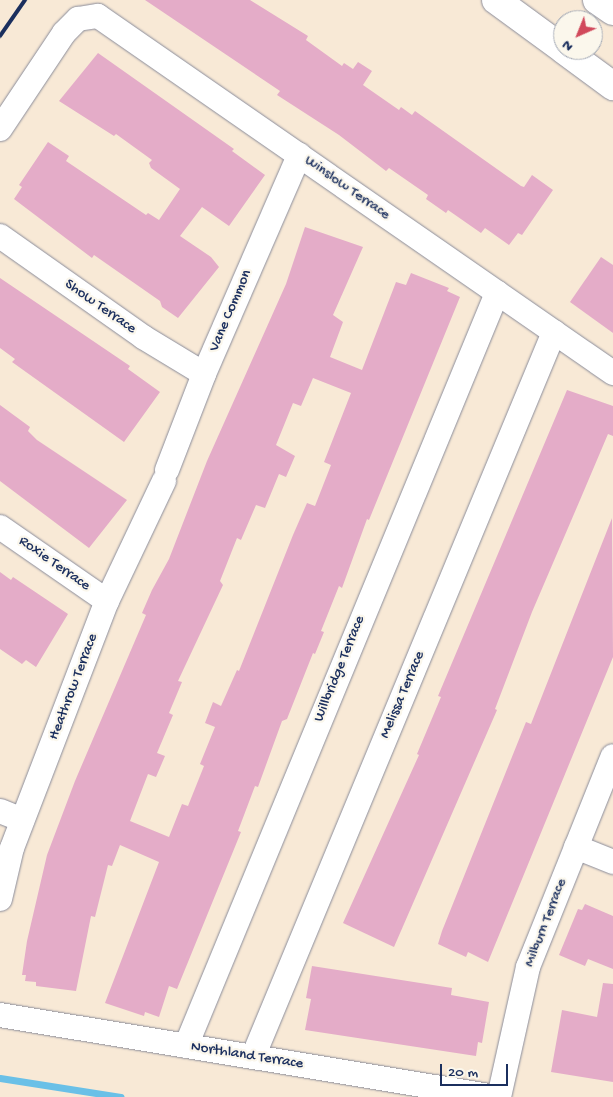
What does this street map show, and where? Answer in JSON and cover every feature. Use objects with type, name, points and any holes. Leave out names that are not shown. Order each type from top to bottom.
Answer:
[{"type":"main road","points":[[496,0],[553,42]]},
{"type":"main road","points":[[597,0],[613,11]]},
{"type":"main road","points":[[578,60],[613,86]]},
{"type":"street","name":"Winslow Terrace","points":[[0,129],[64,33],[78,19],[98,16],[613,373]]},
{"type":"street","name":"Vane Common","points":[[166,475],[204,374],[299,155]]},
{"type":"street","name":"Show Terrace","points":[[0,236],[142,337],[204,374]]},
{"type":"street","name":"Willbridge Terrace","points":[[186,1046],[497,293]]},
{"type":"street","name":"Melissa Terrace","points":[[253,1057],[554,332]]},
{"type":"street","name":"Heathrow Terrace","points":[[0,900],[22,820],[107,601],[166,475]]},
{"type":"street","name":"Roxie Terrace","points":[[0,527],[107,601]]},
{"type":"street","name":"Milburn Terrace","points":[[499,1097],[528,967],[613,756]]},
{"type":"street","points":[[0,811],[22,820]]},
{"type":"street","points":[[576,847],[613,862]]},
{"type":"street","name":"Northland Terrace","points":[[0,1016],[495,1097]]},
{"type":"building","points":[[145,0],[250,0],[308,36],[306,40],[342,66],[344,63],[353,69],[358,62],[372,71],[363,85],[399,110],[401,107],[412,115],[415,111],[521,186],[524,187],[532,175],[553,190],[522,235],[518,233],[509,245],[485,228],[481,233],[448,210],[446,213],[426,199],[428,195],[389,168],[386,171],[339,135],[277,95],[280,91]]},
{"type":"building","points":[[98,53],[234,149],[232,151],[265,175],[229,226],[202,207],[180,236],[211,257],[219,267],[178,318],[162,307],[160,301],[94,255],[92,258],[14,199],[22,187],[19,185],[48,142],[69,156],[66,161],[146,215],[148,213],[159,220],[180,189],[151,168],[149,163],[152,160],[116,134],[114,136],[59,101]]},
{"type":"building","points":[[305,227],[363,247],[333,315],[343,322],[330,357],[362,370],[396,282],[406,285],[411,273],[449,288],[447,291],[460,297],[369,520],[367,519],[342,588],[339,586],[321,631],[324,632],[315,654],[313,653],[287,719],[282,721],[258,787],[255,786],[238,831],[241,832],[177,989],[169,986],[159,1017],[145,1012],[144,1016],[105,1003],[159,862],[120,845],[112,866],[108,865],[95,917],[91,916],[76,991],[36,986],[36,982],[25,981],[26,975],[22,975],[27,941],[47,855],[75,781],[146,615],[142,613],[169,559],[207,461],[286,284]],"holes":[[[313,378],[351,393],[324,462],[331,465],[315,506],[307,503],[239,671],[237,670],[221,706],[213,702],[205,723],[215,727],[200,764],[204,766],[188,806],[182,804],[169,837],[130,821],[148,774],[156,777],[165,756],[157,753],[173,715],[169,713],[182,682],[178,681],[223,585],[220,581],[237,538],[241,540],[256,505],[265,508],[279,474],[286,477],[295,456],[276,445],[293,403],[301,406]]]},
{"type":"building","points":[[601,257],[613,265],[613,333],[570,302]]},
{"type":"building","points":[[0,278],[130,366],[128,369],[160,392],[124,442],[12,362],[15,359],[0,348]]},
{"type":"building","points":[[567,390],[613,406],[613,436],[608,434],[532,612],[495,709],[497,710],[394,947],[343,923],[419,755],[417,754],[441,697],[438,696]]},
{"type":"building","points":[[0,405],[30,427],[28,431],[37,440],[127,500],[89,548],[0,481]]},
{"type":"building","points":[[612,518],[613,657],[488,962],[468,952],[466,957],[438,944],[442,931],[526,722],[531,724]]},
{"type":"building","points":[[0,572],[11,580],[13,577],[68,614],[36,667],[26,660],[22,664],[0,649]]},
{"type":"building","points":[[585,904],[613,916],[613,969],[588,959],[585,966],[559,955],[578,909],[582,910]]},
{"type":"building","points":[[312,966],[452,988],[451,995],[489,1002],[482,1043],[478,1042],[476,1056],[305,1030],[311,999],[306,998]]},
{"type":"building","points":[[603,983],[613,984],[613,1082],[551,1072],[562,1010],[597,1017]]},
{"type":"waterway","points":[[0,1078],[121,1097]]},
{"type":"railway","points":[[0,36],[25,0]]}]
